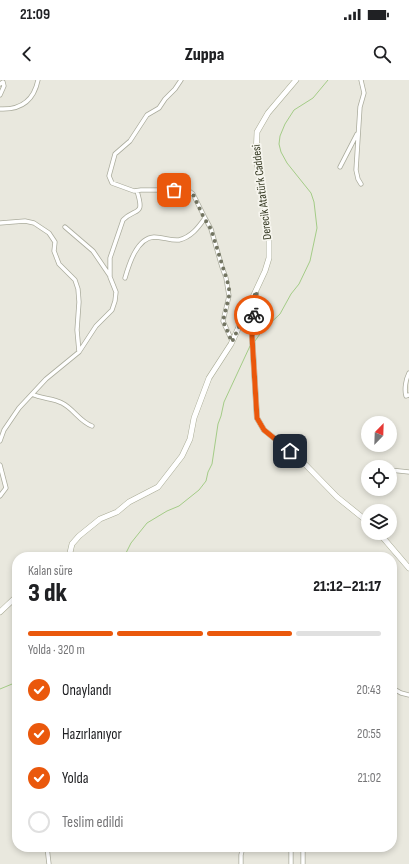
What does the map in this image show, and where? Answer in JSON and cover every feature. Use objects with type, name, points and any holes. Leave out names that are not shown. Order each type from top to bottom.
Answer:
[{"type":"main road","name":"Derecik Atatürk Caddesi","points":[[257,291],[266,271],[269,258],[265,208],[256,157],[257,132],[268,112],[296,80]]},
{"type":"main road","points":[[70,552],[72,544],[89,527],[100,519],[117,512],[129,502],[158,487],[182,456],[190,439],[194,418],[209,378],[232,342],[257,291]]},
{"type":"main road","points":[[257,291],[252,336],[257,418],[264,430],[298,457],[337,497],[361,516]]},
{"type":"main road","points":[[385,540],[395,552]]},
{"type":"main road","points":[[397,554],[409,568]]},
{"type":"main road","points":[[0,612],[12,601]]},
{"type":"street","points":[[0,109],[11,108],[29,101],[36,89],[38,80]]},
{"type":"street","points":[[181,80],[175,89],[164,99],[159,108],[147,115],[130,141],[115,154],[109,176],[112,183],[134,191],[174,190],[189,191],[193,194],[211,229],[229,287],[229,296],[223,321],[232,342]]},
{"type":"street","points":[[361,80],[364,93],[360,107],[356,170],[361,184]]},
{"type":"street","points":[[0,84],[3,82],[4,86],[0,95]]},
{"type":"street","points":[[340,167],[358,131]]},
{"type":"street","points":[[110,277],[110,258],[119,228],[126,217],[134,214],[140,207],[137,191]]},
{"type":"street","points":[[125,278],[128,264],[132,256],[146,240],[155,237],[173,240],[182,239],[194,232],[204,218]]},
{"type":"street","points":[[0,223],[20,221],[34,223],[49,233],[55,242],[54,251],[59,264],[75,280],[78,289],[79,302],[77,330],[79,352]]},
{"type":"street","points":[[0,441],[2,434],[16,411],[46,380],[79,352],[96,326],[114,306],[116,292],[110,277],[93,251],[65,227]]},
{"type":"street","points":[[409,373],[406,379],[405,394],[406,396],[409,395]]},
{"type":"street","points":[[32,394],[41,398],[62,402],[84,422],[92,426]]},
{"type":"street","points":[[0,465],[6,488],[0,496]]},
{"type":"street","points":[[397,471],[409,472]]},
{"type":"street","points":[[397,690],[409,696]]},
{"type":"street","points":[[48,852],[49,864]]},
{"type":"street","points":[[240,864],[242,852]]},
{"type":"street","points":[[291,852],[291,864]]},
{"type":"street","points":[[302,852],[302,864]]},
{"type":"waterway","points":[[255,341],[262,331],[280,314],[291,294],[299,284],[310,261],[317,228],[314,202],[311,193],[287,163],[281,152],[279,144],[280,136],[285,124],[294,110],[313,98],[328,80]]},
{"type":"waterway","points":[[126,552],[131,543],[147,523],[167,511],[179,506],[199,490],[206,481],[212,464],[218,424],[224,402],[250,346]]},
{"type":"waterway","points":[[0,689],[12,684]]},
{"type":"way so far","points":[[174,190],[189,191],[193,194],[211,229],[229,287],[229,296],[223,321],[232,342],[257,291],[254,315]]},
{"type":"route","points":[[254,315],[252,336],[257,418],[264,430],[290,451]]}]
